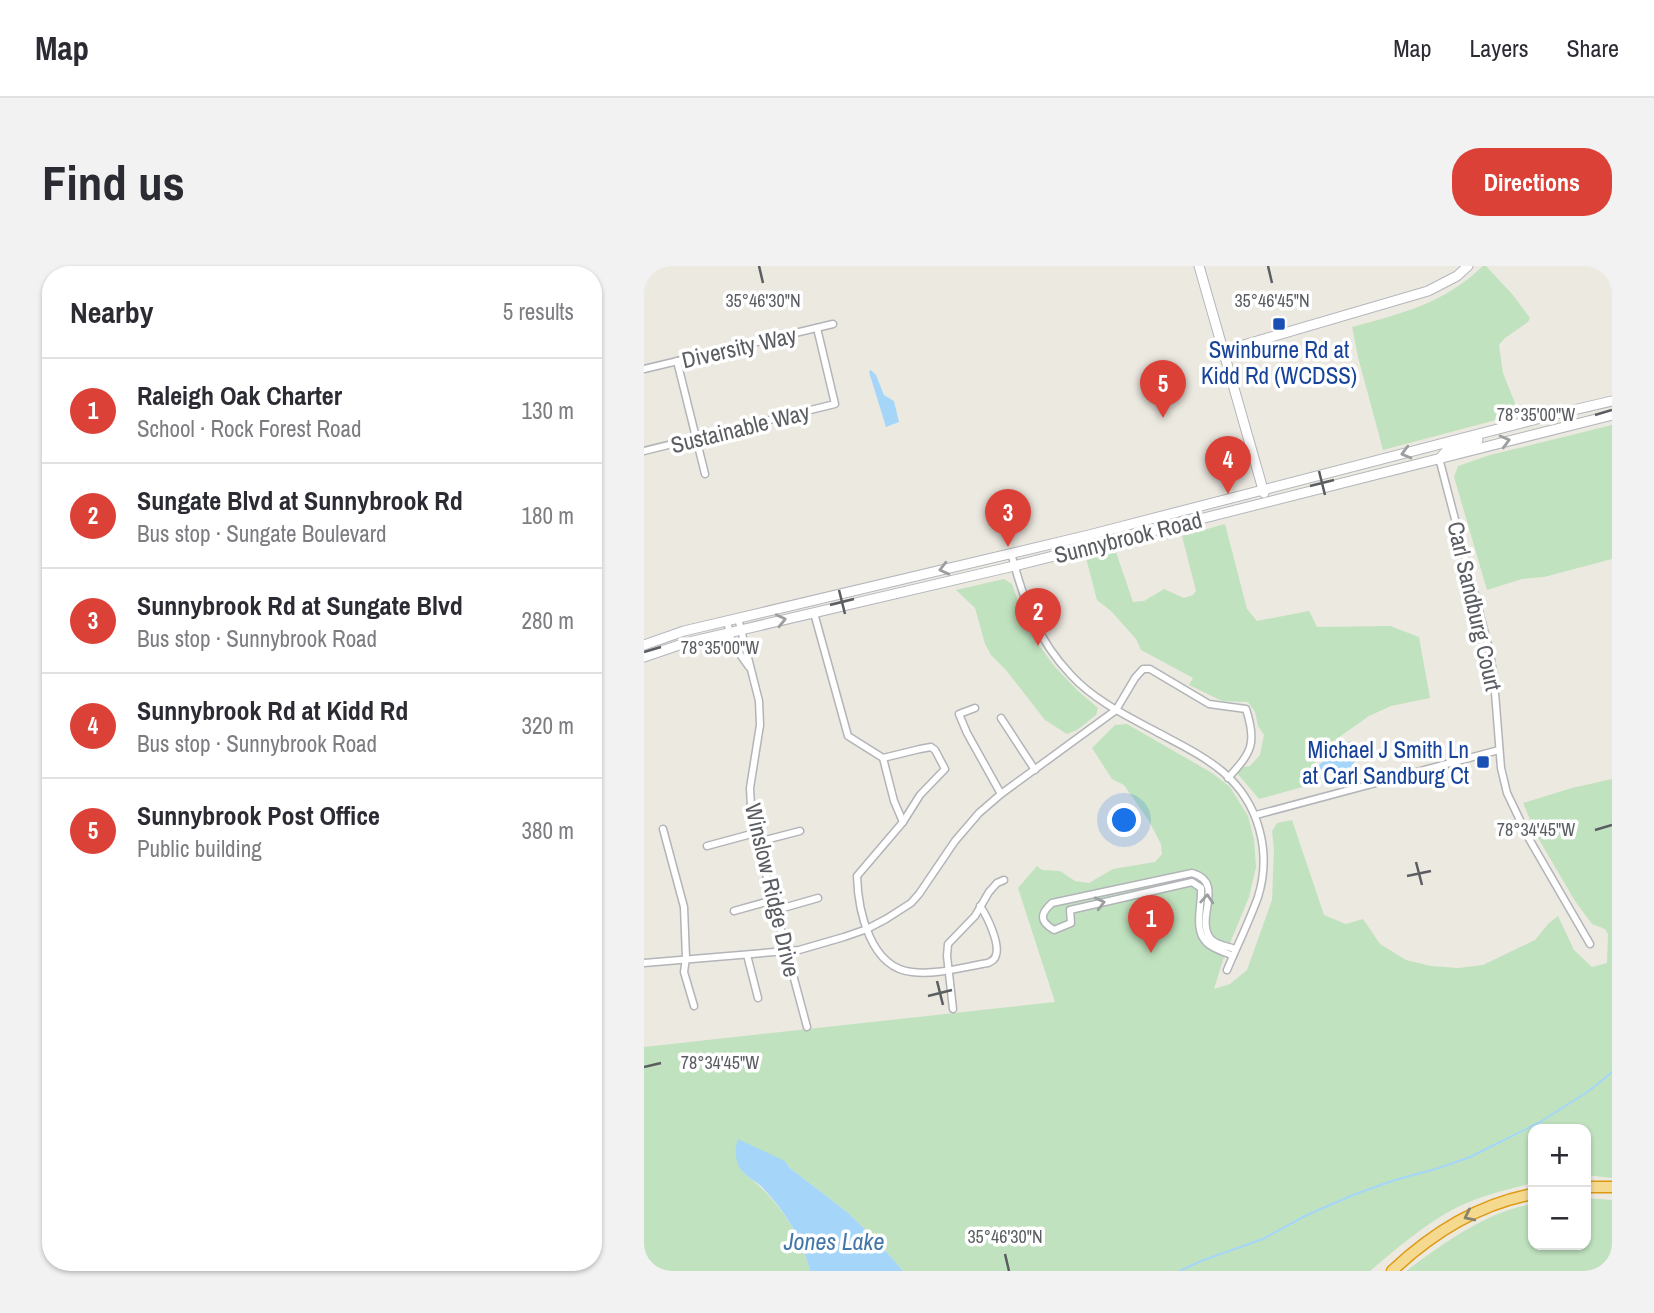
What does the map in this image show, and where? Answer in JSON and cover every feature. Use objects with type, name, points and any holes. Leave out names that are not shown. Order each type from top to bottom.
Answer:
[{"type":"highway","points":[[1591,1187],[1612,1187]]},
{"type":"highway","points":[[1392,1271],[1421,1246],[1461,1220],[1494,1205],[1528,1195]]},
{"type":"main road","points":[[1199,266],[1267,503]]},
{"type":"main road","points":[[1223,351],[1428,291],[1457,276],[1468,266]]},
{"type":"main road","name":"Sunnybrook Road","points":[[644,645],[684,631],[1089,535],[1612,401]]},
{"type":"main road","name":"Sunnybrook Road","points":[[644,657],[729,632],[1014,566],[1612,415]]},
{"type":"main road","points":[[1439,458],[1448,449],[1486,438],[1496,430]]},
{"type":"street","name":"Diversity Way","points":[[644,369],[833,324]]},
{"type":"street","name":"Sustainable Way","points":[[644,451],[835,404],[817,328]]},
{"type":"street","points":[[677,361],[705,474]]},
{"type":"street","name":"Carl Sandburg Court","points":[[1439,458],[1490,653],[1501,768],[1507,793],[1517,816],[1590,944]]},
{"type":"street","points":[[1011,553],[1029,613],[1071,675],[1116,709],[1208,762],[1228,778],[1249,802],[1256,815],[1264,853],[1261,883],[1227,970]]},
{"type":"street","points":[[814,613],[848,736],[883,758],[894,801],[903,822]]},
{"type":"street","name":"Winslow Ridge Drive","points":[[738,618],[759,701],[760,725],[750,788],[755,833],[807,1027]]},
{"type":"street","name":"Winslow Ridge Drive","points":[[727,621],[732,643],[750,668]]},
{"type":"street","points":[[644,963],[787,952],[867,929],[911,903],[979,813],[1116,709],[1143,668],[1150,669],[1209,704],[1246,709],[1252,743],[1245,759],[1228,778]]},
{"type":"street","points":[[975,708],[959,714],[1001,794]]},
{"type":"street","points":[[1001,718],[1035,770]]},
{"type":"street","points":[[883,758],[931,747],[945,769],[920,795],[903,822],[857,876],[857,895],[877,952],[892,966],[911,972],[988,963],[996,956],[996,947],[990,925],[980,906]]},
{"type":"street","points":[[1256,815],[1499,750]]},
{"type":"street","points":[[663,829],[684,907],[684,972],[694,1006]]},
{"type":"street","points":[[758,842],[800,831]]},
{"type":"street","points":[[707,846],[755,833]]},
{"type":"street","points":[[1192,873],[1201,876],[1207,883],[1209,894],[1206,926],[1210,938],[1234,952],[1206,943],[1199,926],[1201,888],[1192,881],[1070,911],[1071,923],[1054,930],[1046,925],[1044,910],[1052,903],[1192,873]]},
{"type":"street","points":[[953,1009],[948,944],[975,916],[997,883],[1004,880]]},
{"type":"street","points":[[776,909],[818,898]]},
{"type":"street","points":[[734,911],[773,900]]},
{"type":"street","points":[[747,955],[758,998]]},
{"type":"green space","points":[[1483,266],[1513,295],[1530,318],[1499,345],[1503,373],[1515,403],[1511,416],[1383,450],[1352,327],[1422,306],[1453,290]]},
{"type":"green space","points":[[1612,425],[1612,559],[1544,577],[1522,579],[1487,590],[1454,477],[1458,466],[1490,455]]},
{"type":"green space","points":[[1225,524],[1247,609],[1257,621],[1309,611],[1317,627],[1390,626],[1419,637],[1430,698],[1391,706],[1369,716],[1318,752],[1310,785],[1259,799],[1237,773],[1250,766],[1260,755],[1264,735],[1248,702],[1222,701],[1189,685],[1193,678],[1141,650],[1136,639],[1111,611],[1097,600],[1086,558],[1116,552],[1133,602],[1144,601],[1164,589],[1184,598],[1196,591],[1182,536]]},
{"type":"green space","points":[[1004,579],[1012,584],[1035,640],[1055,667],[1098,708],[1096,715],[1077,730],[1067,734],[1045,720],[991,655],[985,644],[975,608],[956,590]]},
{"type":"green space","points":[[1127,724],[1212,773],[1230,787],[1248,816],[1254,839],[1256,867],[1249,897],[1214,989],[1230,984],[1247,970],[1272,900],[1272,831],[1277,823],[1292,820],[1324,915],[1346,924],[1363,919],[1380,944],[1406,960],[1431,966],[1458,968],[1483,965],[1535,940],[1558,916],[1574,950],[1592,967],[1607,963],[1608,934],[1605,929],[1592,924],[1575,901],[1537,836],[1523,803],[1612,779],[1612,1178],[1591,1176],[1591,1124],[1528,1124],[1528,1184],[1480,1198],[1450,1211],[1418,1232],[1370,1271],[903,1271],[847,1212],[790,1168],[785,1161],[742,1172],[766,1192],[785,1216],[800,1242],[810,1271],[644,1271],[644,1047],[1055,1002],[1018,888],[1037,866],[1042,870],[1060,871],[1075,881],[1089,883],[1113,869],[1155,862],[1162,854],[1161,844],[1149,821],[1124,785],[1112,779],[1092,748],[1115,725]]},
{"type":"green space","points":[[1591,1198],[1612,1200],[1612,1271],[1406,1271],[1482,1221],[1528,1205],[1528,1250],[1591,1250]]},
{"type":"water","points":[[871,370],[876,375],[884,395],[894,401],[899,422],[886,427],[869,372]]},
{"type":"water","points":[[1350,741],[1356,756],[1349,772],[1321,774],[1319,765],[1337,748]]},
{"type":"water","name":"Jones Lake","points":[[738,1139],[785,1161],[790,1168],[847,1212],[903,1271],[810,1271],[802,1247],[785,1215],[762,1187],[739,1167],[736,1155]]},
{"type":"waterway","points":[[1180,1271],[1263,1239],[1305,1216],[1353,1195],[1470,1157],[1540,1122],[1589,1091],[1612,1072]]},
{"type":"place","name":"Swinburne Rd at Kidd Rd (WCDSS)","points":[[1279,324]]},
{"type":"place","name":"Sunnybrook Post Office","points":[[1163,418]]},
{"type":"place","name":"Sunnybrook Rd at Kidd Rd","points":[[1228,494]]},
{"type":"place","name":"Sunnybrook Rd at Sungate Blvd","points":[[1008,547]]},
{"type":"place","name":"Sungate Blvd at Sunnybrook Rd","points":[[1038,646]]},
{"type":"place","name":"Michael J Smith Ln at Carl Sandburg Ct","points":[[1483,762]]},
{"type":"place","name":"Raleigh Oak Charter","points":[[1151,953]]}]
